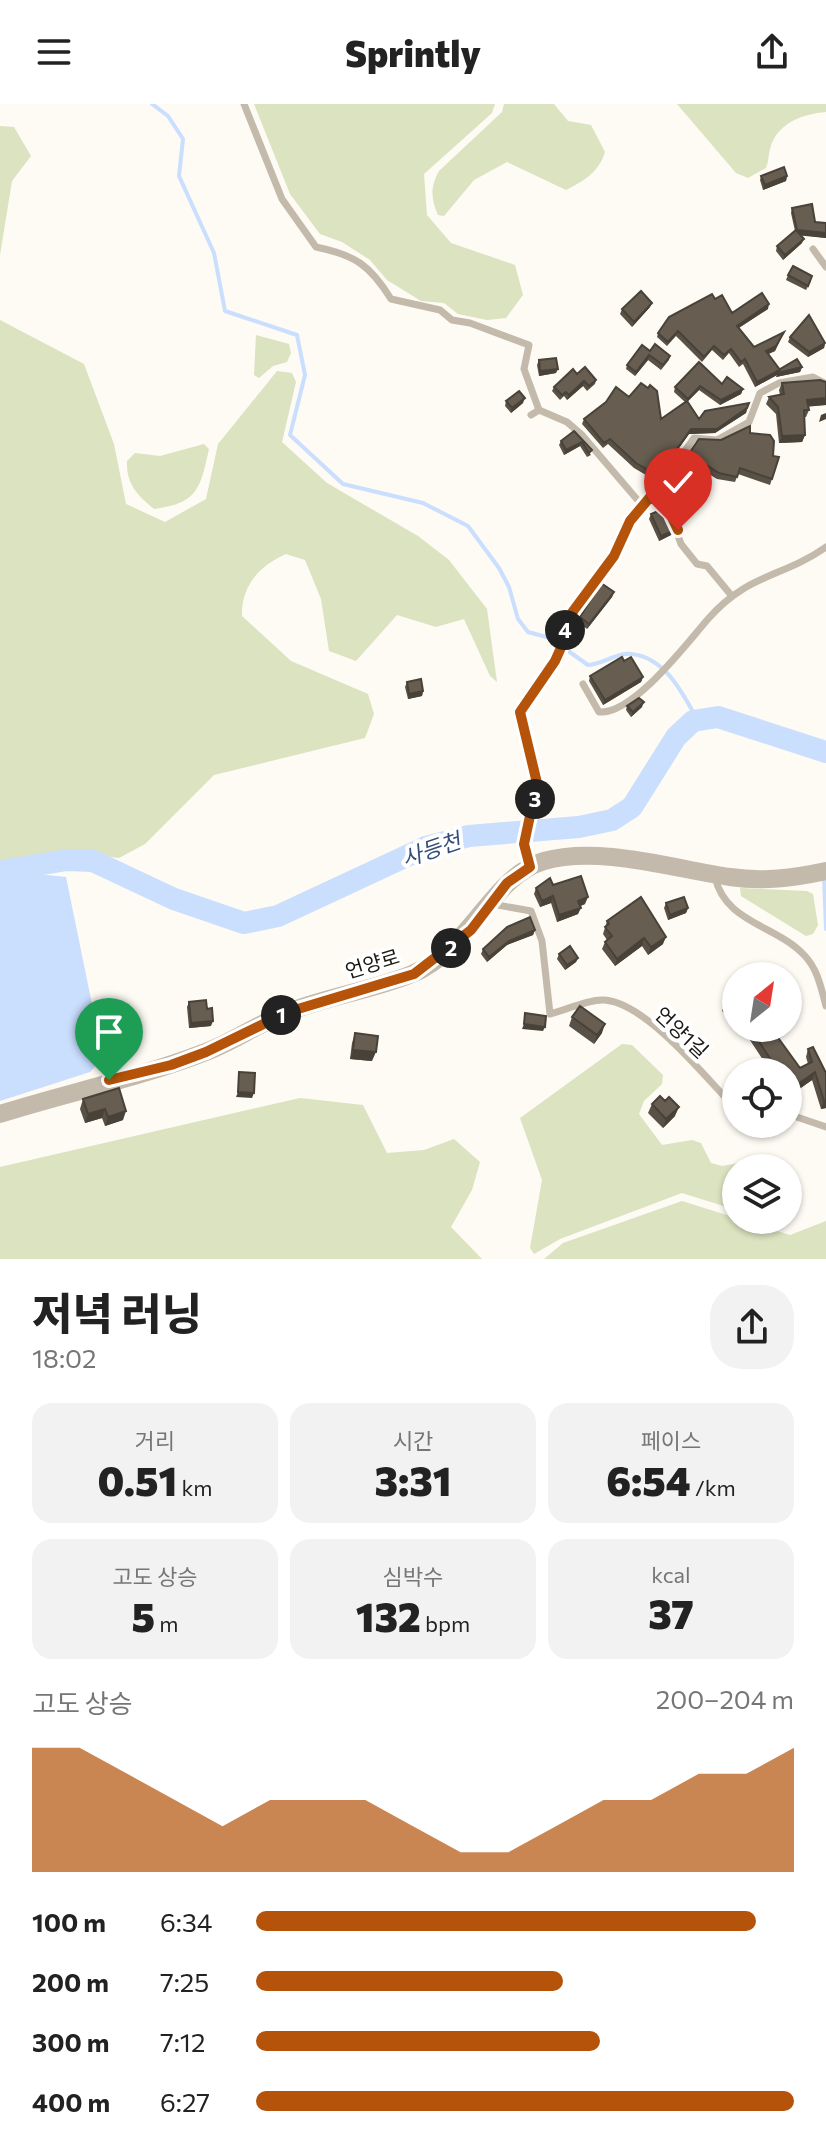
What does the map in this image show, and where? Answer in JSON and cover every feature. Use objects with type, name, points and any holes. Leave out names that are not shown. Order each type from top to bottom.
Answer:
[{"type":"street","name":"언양로","points":[[0,1114],[171,1065],[206,1052],[288,1012],[414,974],[471,930],[507,883],[530,867],[568,857],[599,857],[714,875],[786,880],[822,872]]},
{"type":"lane","points":[[244,104],[282,199],[316,247],[343,252],[374,271],[391,299],[440,310],[452,320],[470,323],[529,345],[524,369],[539,410],[567,422],[582,435],[641,504]]},
{"type":"lane","points":[[813,249],[826,267]]},
{"type":"lane","points":[[530,867],[524,844],[537,783],[520,712],[541,685],[562,645],[565,622],[614,556],[641,504],[651,496],[694,438],[717,440],[749,422],[760,393],[779,383],[813,377],[826,384]]},
{"type":"lane","points":[[531,415],[539,410]]},
{"type":"lane","points":[[651,496],[670,513],[681,544],[697,564],[707,566],[731,595]]},
{"type":"lane","points":[[583,684],[599,712],[608,713],[640,693],[665,665],[680,655],[731,595],[758,578],[826,547]]},
{"type":"lane","points":[[816,554],[826,560]]},
{"type":"lane","points":[[714,875],[719,896],[745,917],[803,953],[816,970],[826,1006]]},
{"type":"lane","name":"언양1길","points":[[490,904],[531,911],[542,941],[550,1014],[605,1000],[641,1015],[672,1041],[722,1094]]},
{"type":"lane","points":[[802,1119],[826,1127]]},
{"type":"green space","points":[[254,104],[495,104],[492,113],[424,174],[427,215],[451,243],[515,265],[523,295],[506,318],[487,320],[458,314],[444,303],[421,301],[387,280],[370,260],[342,242],[320,234],[290,194]]},
{"type":"green space","points":[[504,104],[554,104],[568,121],[591,125],[605,152],[599,165],[585,179],[566,190],[507,162],[474,180],[444,216],[438,215],[432,193],[439,171],[502,112]]},
{"type":"green space","points":[[677,104],[826,104],[826,112],[808,115],[784,126],[773,140],[766,168],[748,178],[736,173]]},
{"type":"green space","points":[[0,126],[14,127],[31,156],[12,181],[0,255]]},
{"type":"green space","points":[[0,320],[84,364],[114,444],[126,504],[165,522],[206,499],[218,444],[277,371],[292,373],[296,382],[282,442],[327,483],[418,536],[449,560],[487,609],[497,682],[490,676],[464,619],[436,627],[397,615],[356,661],[329,651],[321,599],[305,560],[286,554],[260,571],[248,586],[242,616],[291,661],[368,694],[374,714],[365,738],[214,775],[145,844],[119,858],[71,852],[0,864]]},
{"type":"green space","points":[[256,335],[289,344],[291,353],[287,362],[273,366],[259,378],[254,375]]},
{"type":"green space","points":[[204,444],[209,449],[195,492],[180,503],[154,509],[142,499],[128,476],[127,461],[135,453],[160,456]]},
{"type":"green space","points":[[740,888],[807,891],[813,894],[818,925],[813,934],[806,936],[741,896]]},
{"type":"green space","points":[[622,1044],[632,1045],[663,1075],[662,1084],[644,1101],[639,1114],[662,1145],[692,1140],[701,1143],[711,1163],[722,1166],[722,1206],[682,1193],[560,1239],[534,1254],[530,1248],[542,1180],[520,1118]]},
{"type":"green space","points":[[300,1098],[363,1105],[387,1153],[424,1150],[454,1139],[480,1162],[472,1190],[451,1227],[482,1259],[0,1259],[0,1167]]},
{"type":"green space","points":[[682,1201],[722,1214],[722,1234],[802,1234],[802,1230],[826,1221],[826,1259],[544,1259],[563,1243]]},
{"type":"water","points":[[0,870],[66,877],[103,1058],[90,1072],[0,1101]]},
{"type":"building","points":[[784,167],[787,176],[765,185],[761,176]]},
{"type":"building","points":[[812,204],[815,222],[826,223],[826,233],[797,230],[792,208]]},
{"type":"building","points":[[796,230],[804,239],[785,255],[777,246]]},
{"type":"building","points":[[793,266],[812,276],[808,286],[788,275]]},
{"type":"building","points":[[641,291],[652,303],[634,322],[622,309]]},
{"type":"building","points":[[762,293],[769,304],[737,326],[754,347],[784,332],[776,346],[766,351],[780,370],[757,382],[745,359],[741,362],[731,349],[724,355],[714,346],[704,357],[678,331],[668,342],[658,333],[669,317],[712,294],[715,299],[722,295],[732,313]]},
{"type":"building","points":[[809,315],[825,343],[809,352],[790,337]]},
{"type":"building","points":[[655,344],[670,356],[663,365],[649,355],[636,372],[627,365],[642,345],[650,351]]},
{"type":"building","points":[[556,358],[558,369],[540,371],[539,360]]},
{"type":"building","points":[[797,359],[802,367],[778,373],[777,371]]},
{"type":"building","points":[[699,362],[722,384],[727,377],[743,389],[721,400],[700,386],[688,399],[675,387]]},
{"type":"building","points":[[585,367],[596,380],[589,386],[584,381],[569,395],[566,392],[562,395],[554,387],[573,369],[577,374]]},
{"type":"building","points":[[826,382],[826,398],[807,400],[809,410],[804,410],[805,435],[782,436],[778,407],[769,397],[784,394],[782,383]]},
{"type":"building","points":[[641,383],[657,391],[661,419],[687,401],[699,419],[705,411],[749,403],[747,408],[717,429],[691,429],[653,483],[649,481],[653,473],[636,463],[610,439],[604,443],[584,419],[606,402],[616,387],[629,397]]},
{"type":"building","points":[[519,391],[525,398],[512,408],[506,401]]},
{"type":"building","points":[[750,426],[750,433],[770,435],[774,441],[773,456],[779,457],[772,479],[740,468],[737,477],[719,473],[695,458],[680,481],[685,484],[676,497],[665,488],[699,439],[721,440]]},
{"type":"building","points":[[574,431],[592,450],[589,453],[582,442],[566,450],[561,441]]},
{"type":"building","points":[[663,509],[673,531],[661,536],[651,514]]},
{"type":"building","points":[[601,583],[614,592],[589,624],[580,617]]},
{"type":"building","points":[[622,657],[624,661],[631,657],[643,677],[605,700],[590,676]]},
{"type":"building","points":[[421,679],[423,691],[409,694],[407,682]]},
{"type":"building","points":[[639,698],[644,702],[633,712],[627,706]]},
{"type":"building","points":[[581,876],[588,897],[578,901],[581,908],[559,915],[553,896],[542,901],[536,888],[550,878],[553,885]]},
{"type":"building","points":[[641,897],[666,937],[651,947],[644,938],[617,959],[605,942],[612,936],[605,927],[609,924],[607,921]]},
{"type":"building","points":[[684,897],[688,908],[670,915],[666,903]]},
{"type":"building","points":[[530,917],[535,930],[509,941],[489,957],[483,949],[507,927]]},
{"type":"building","points":[[570,946],[578,958],[567,965],[559,954]]},
{"type":"building","points":[[206,1000],[207,1009],[212,1008],[213,1021],[191,1023],[189,1002]]},
{"type":"building","points":[[580,1006],[605,1024],[597,1035],[572,1017]]},
{"type":"building","points":[[525,1013],[546,1016],[545,1027],[524,1024]]},
{"type":"building","points":[[355,1033],[378,1036],[376,1052],[353,1050]]},
{"type":"building","points":[[759,1042],[781,1042],[793,1058],[770,1058]]},
{"type":"building","points":[[813,1047],[826,1073],[826,1101],[824,1101],[815,1072],[802,1081],[802,1067],[812,1062],[808,1049]]},
{"type":"building","points":[[239,1072],[255,1073],[254,1093],[238,1092]]},
{"type":"building","points":[[119,1088],[126,1111],[108,1117],[105,1109],[88,1114],[83,1099]]},
{"type":"building","points":[[660,1096],[665,1101],[669,1097],[679,1107],[666,1119],[652,1104]]},
{"type":"waterway","points":[[152,104],[168,116],[183,139],[179,176],[214,253],[225,311],[297,335],[305,375],[290,435],[343,484],[423,503],[468,526],[499,568],[509,587],[518,619],[528,632],[550,638],[588,665],[627,654],[655,662],[672,679],[698,721]]},
{"type":"waterway","name":"사등천","points":[[6,870],[67,860],[93,861],[174,899],[244,923],[278,916],[426,847],[469,836],[579,827],[612,820],[632,807],[676,737],[693,721],[718,717],[826,752]]},
{"type":"waterway","points":[[824,876],[826,929]]},
{"type":"route","points":[[109,1080],[171,1065],[206,1052],[288,1012],[414,974],[471,930],[507,883],[530,867],[524,844],[537,783],[520,712],[555,661],[564,641],[565,622],[614,556],[641,504],[651,496],[670,513],[678,530]]}]
